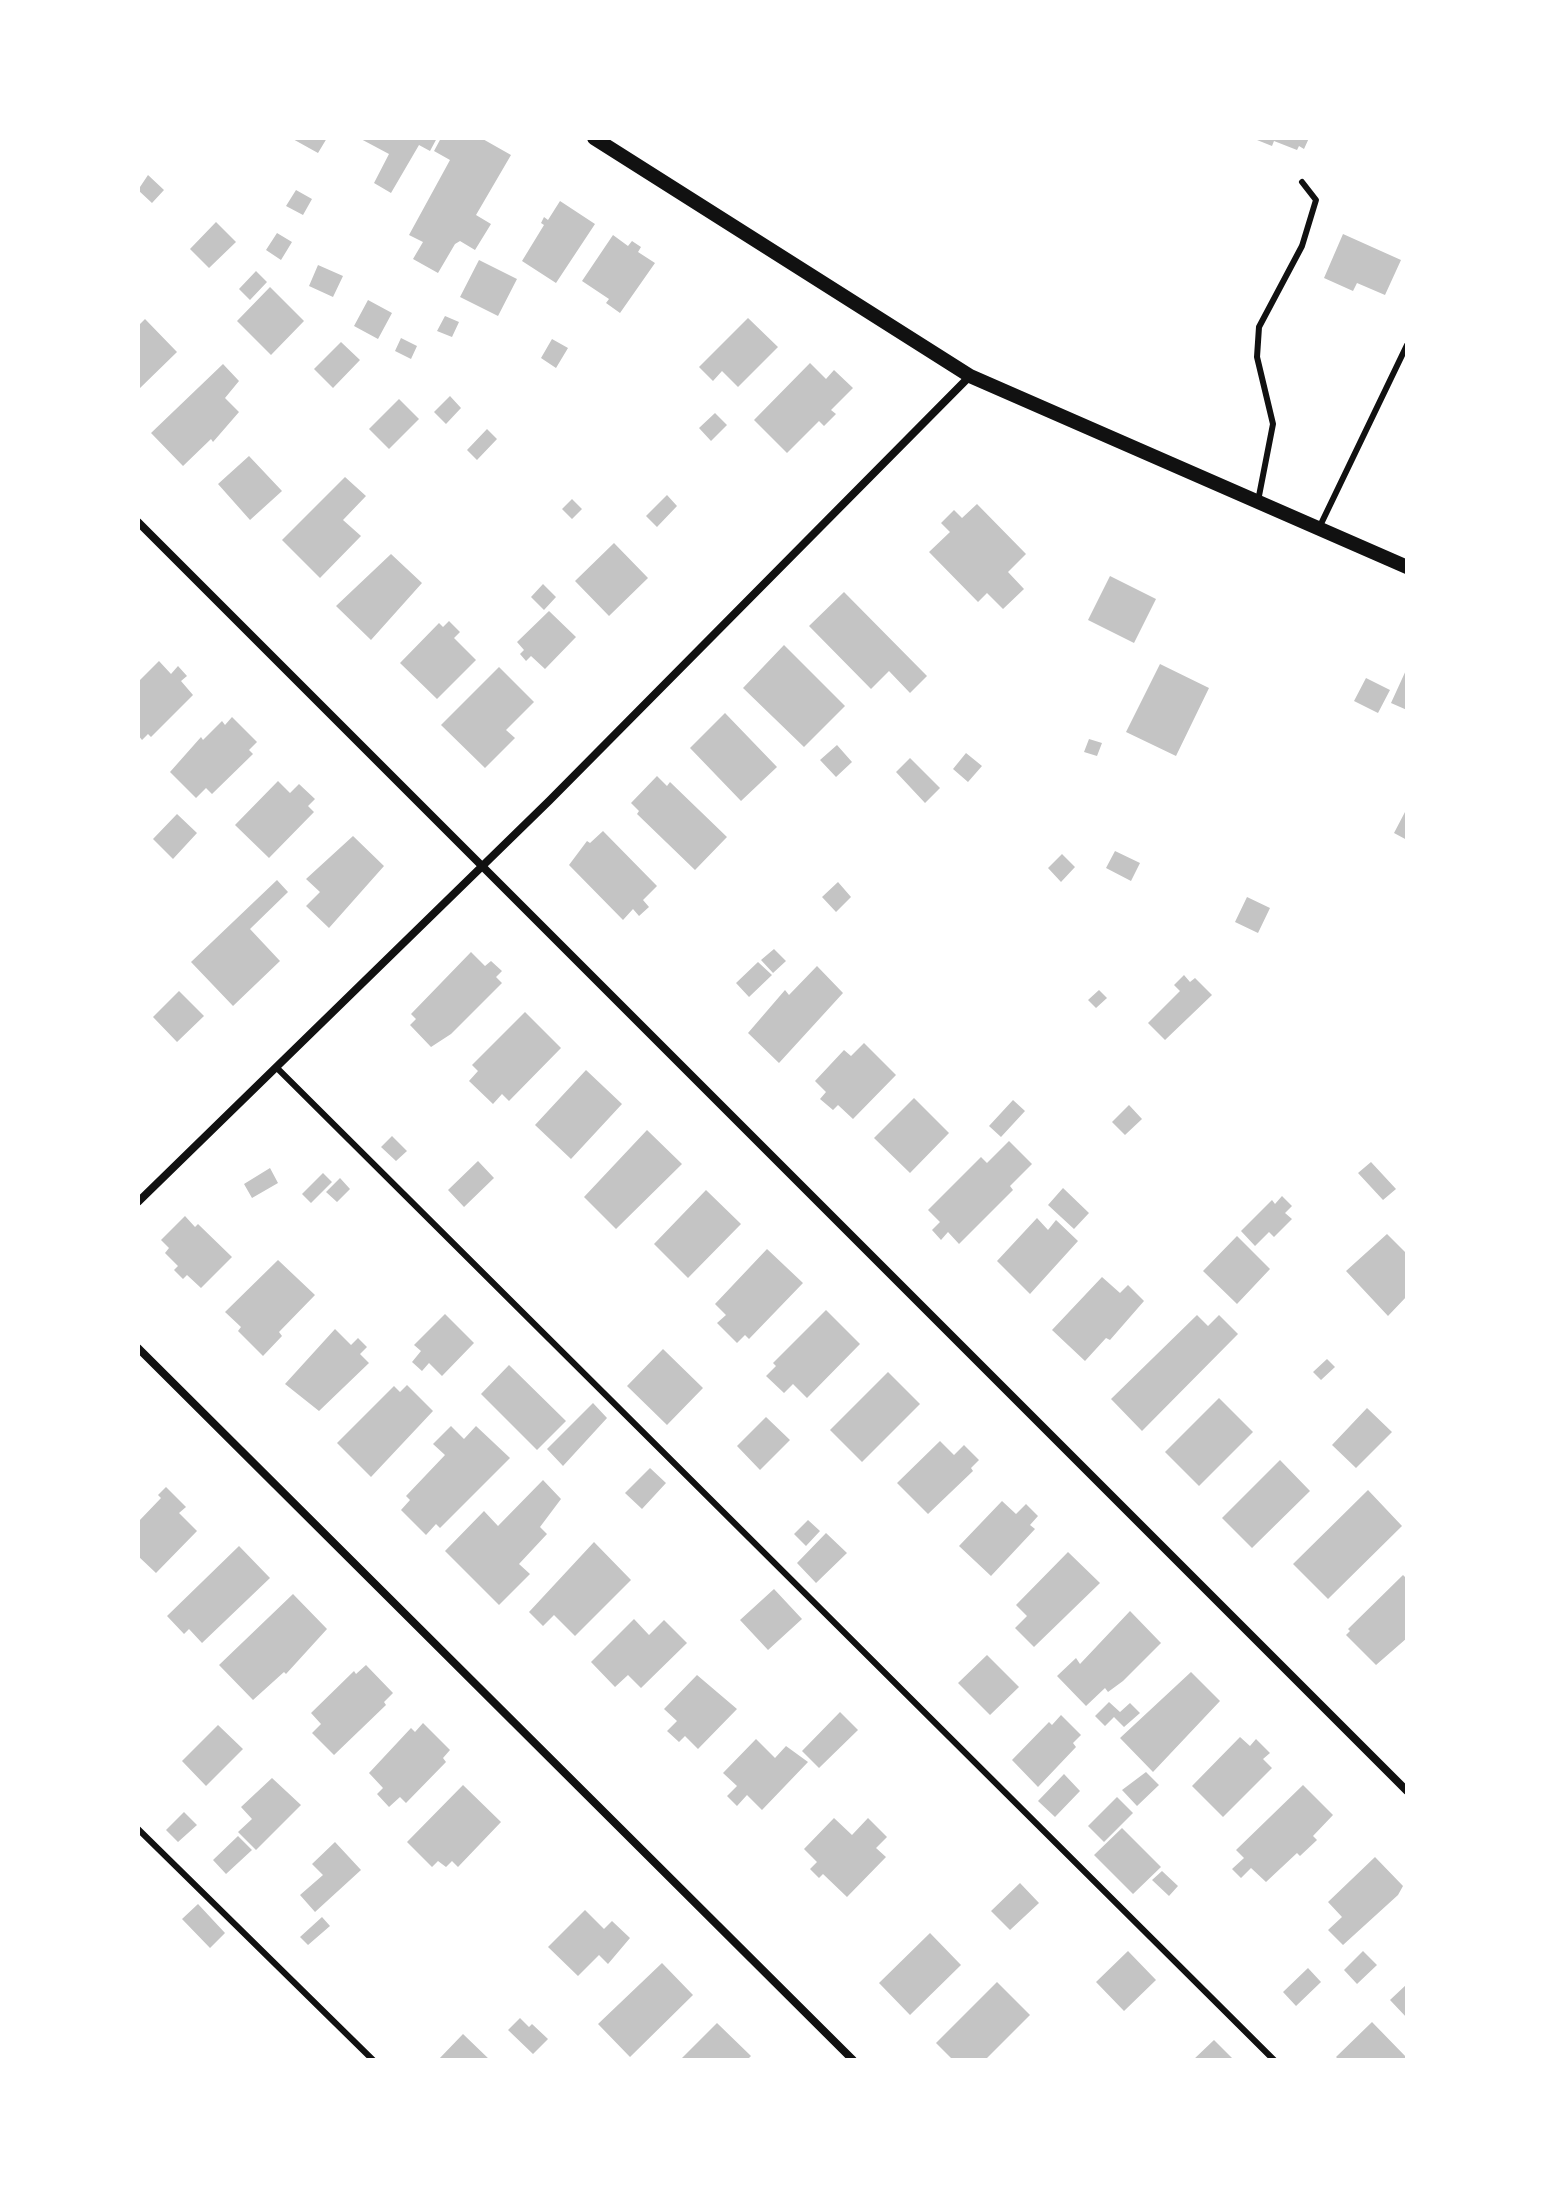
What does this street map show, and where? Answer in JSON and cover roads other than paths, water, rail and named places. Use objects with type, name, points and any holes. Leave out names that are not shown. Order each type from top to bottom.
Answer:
[{"type":"street","points":[[594,138],[613,144],[970,376],[1407,567]]},
{"type":"street","points":[[138,1202],[481,866],[970,376]]},
{"type":"street","points":[[138,522],[1407,1791]]},
{"type":"street","points":[[138,1348],[853,2060]]},
{"type":"lane","points":[[1258,501],[1273,424],[1257,357],[1259,327],[1302,246],[1316,200],[1302,182]]},
{"type":"lane","points":[[1319,528],[1407,345]]},
{"type":"lane","points":[[276,1067],[1274,2060]]},
{"type":"lane","points":[[138,1829],[373,2060]]}]
